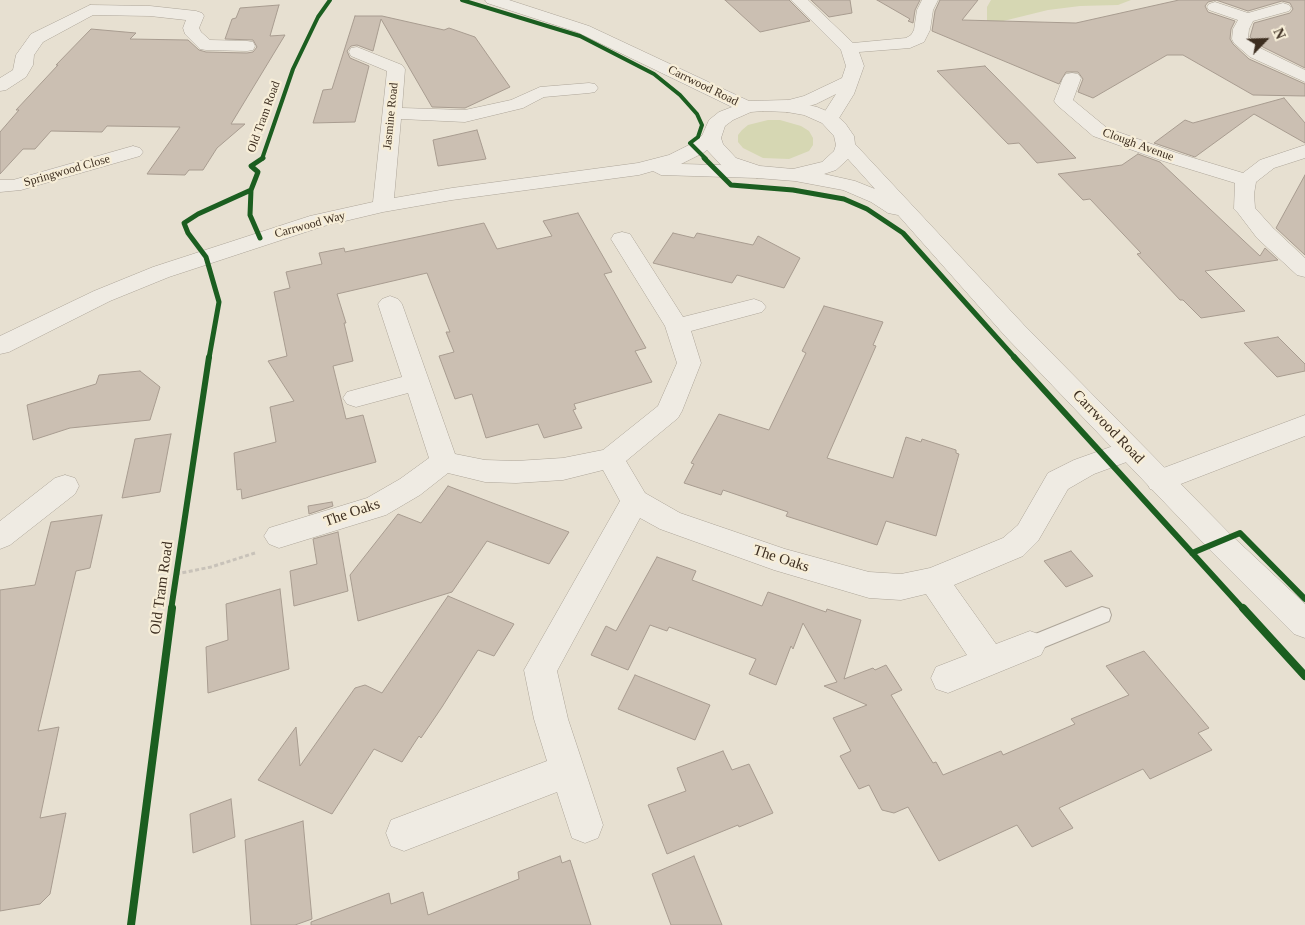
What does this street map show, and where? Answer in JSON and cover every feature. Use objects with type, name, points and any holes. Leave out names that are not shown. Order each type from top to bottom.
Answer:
[{"type":"street","name":"Carrwood Road","points":[[493,0],[584,29],[747,107]]},
{"type":"street","points":[[747,107],[787,106],[810,110],[829,119],[845,94],[855,66],[849,48],[799,0]]},
{"type":"street","points":[[849,48],[910,43],[918,38],[922,30],[925,10],[930,0]]},
{"type":"street","points":[[0,86],[20,73],[24,65],[25,55],[37,38],[86,5],[196,16],[191,28],[192,34],[206,46],[247,46]]},
{"type":"street","points":[[1215,7],[1247,18],[1283,8]]},
{"type":"street","points":[[1247,18],[1241,28],[1240,39],[1246,46],[1305,77]]},
{"type":"street","name":"Jasmine Road","points":[[357,52],[396,69],[383,206]]},
{"type":"street","name":"Carrwood Road","points":[[658,65],[691,89],[708,109],[714,131],[714,146],[729,162],[757,172]]},
{"type":"street","name":"Clough Avenue","points":[[1072,78],[1063,101],[1100,132],[1170,157],[1246,180]]},
{"type":"street","points":[[787,106],[810,100],[849,81]]},
{"type":"street","points":[[392,113],[465,116],[517,104],[540,92],[589,88]]},
{"type":"street","name":"Carrwood Way","points":[[0,346],[102,296],[161,272],[318,221],[383,206],[452,194],[639,169],[676,159],[696,149],[726,116],[747,107]]},
{"type":"street","name":"Carrwood Road","points":[[829,119],[844,136],[846,145],[1016,331],[1220,542],[1305,624]]},
{"type":"street","points":[[757,172],[793,175],[812,172],[829,166],[838,159],[846,145]]},
{"type":"street","points":[[1305,151],[1267,164],[1246,180],[1244,194],[1245,210],[1265,233],[1305,270]]},
{"type":"street","name":"Springwood Close","points":[[0,186],[14,186],[133,152]]},
{"type":"street","name":"Carrwood Way","points":[[639,169],[757,172]]},
{"type":"street","name":"Carrwood Road","points":[[793,175],[848,185],[878,198],[918,223]]},
{"type":"street","points":[[390,304],[444,462],[485,471],[516,472],[563,469],[611,458],[669,411],[689,362],[677,326],[622,239]]},
{"type":"street","points":[[677,326],[754,307]]},
{"type":"street","points":[[356,398],[417,382]]},
{"type":"street","points":[[1160,481],[1305,425]]},
{"type":"street","name":"The Oaks","points":[[611,458],[624,486],[635,501],[670,521],[785,561],[869,585],[901,587],[933,580],[1013,547],[1028,533],[1058,481],[1084,467],[1130,450]]},
{"type":"street","name":"The Oaks","points":[[279,536],[376,507],[410,487],[444,462]]},
{"type":"street","points":[[0,537],[65,486]]},
{"type":"street","points":[[585,825],[551,719],[540,670],[635,501]]},
{"type":"street","points":[[933,580],[989,661]]},
{"type":"street","points":[[948,678],[1030,645]]},
{"type":"street","points":[[404,833],[567,771]]},
{"type":"lane","points":[[1030,645],[1102,615]]},
{"type":"path","points":[[176,574],[211,567],[270,548],[279,536]]},
{"type":"green space","points":[[991,0],[1131,0],[1118,5],[1080,6],[1048,10],[987,25],[987,7]]},
{"type":"green space","points":[[768,120],[780,120],[801,126],[809,131],[813,138],[813,145],[809,151],[789,159],[763,158],[743,148],[738,142],[738,135],[742,130],[748,125]]},
{"type":"building","points":[[725,0],[789,0],[810,21],[760,32]]},
{"type":"building","points":[[811,0],[850,0],[852,13],[829,17]]},
{"type":"building","points":[[877,0],[920,0],[915,10],[913,23],[908,21],[910,19]]},
{"type":"building","points":[[940,0],[978,0],[962,20],[1076,23],[1179,0],[1216,0],[1208,2],[1205,6],[1208,12],[1235,21],[1231,29],[1230,39],[1233,44],[1249,59],[1305,84],[1305,96],[1253,95],[1183,55],[1167,55],[1093,98],[1078,92],[1083,79],[1078,72],[1066,72],[1059,84],[932,31],[935,11]]},
{"type":"building","points":[[1216,0],[1305,0],[1305,68],[1263,47],[1250,37],[1254,23],[1290,13],[1293,9],[1290,3],[1282,1],[1248,11]]},
{"type":"building","points":[[279,5],[270,36],[285,35],[231,124],[245,124],[217,148],[203,170],[189,170],[185,175],[147,174],[180,127],[107,126],[102,132],[51,131],[35,149],[23,149],[0,174],[0,132],[19,110],[16,110],[91,29],[136,33],[130,39],[188,40],[199,50],[206,52],[247,53],[253,52],[257,47],[253,40],[225,39],[232,19],[236,18],[240,8]]},
{"type":"building","points":[[355,16],[382,16],[444,30],[449,28],[475,37],[510,87],[465,108],[432,107],[381,19],[373,51],[357,45],[351,46],[347,51],[350,58],[369,66],[355,122],[313,123],[323,90],[332,89]]},
{"type":"building","points":[[985,66],[1076,158],[1037,163],[1019,143],[1008,144],[937,71]]},
{"type":"building","points":[[1284,98],[1305,123],[1305,143],[1254,114],[1195,157],[1154,143],[1185,120],[1193,123]]},
{"type":"building","points":[[477,130],[486,159],[438,166],[433,140]]},
{"type":"building","points":[[1138,154],[1160,162],[1260,256],[1265,248],[1278,260],[1205,271],[1245,311],[1201,318],[1183,300],[1180,300],[1137,254],[1141,253],[1090,199],[1083,200],[1058,174],[1122,165]]},
{"type":"building","points":[[1305,175],[1305,255],[1276,228]]},
{"type":"building","points":[[578,213],[612,272],[604,274],[646,348],[635,351],[652,382],[574,404],[576,409],[573,410],[582,428],[544,438],[538,424],[486,438],[472,394],[455,399],[439,356],[454,352],[446,332],[450,332],[427,273],[337,294],[346,323],[344,323],[353,361],[333,366],[346,419],[363,415],[376,462],[242,499],[241,489],[237,490],[234,453],[276,442],[270,407],[294,401],[268,361],[287,356],[274,292],[290,288],[286,272],[322,264],[319,253],[344,248],[345,252],[484,223],[497,249],[552,236],[543,221]]},
{"type":"building","points":[[673,233],[694,238],[697,233],[753,245],[758,236],[800,258],[784,288],[737,275],[732,283],[653,263]]},
{"type":"building","points":[[824,306],[883,322],[873,345],[876,346],[827,458],[893,478],[906,437],[921,442],[922,439],[956,450],[956,453],[959,454],[936,536],[886,521],[877,545],[786,516],[788,512],[723,490],[721,495],[684,483],[694,464],[691,463],[719,414],[769,430],[806,353],[802,351]]},
{"type":"building","points":[[1278,337],[1305,364],[1305,371],[1277,377],[1244,343]]},
{"type":"building","points":[[140,371],[160,387],[150,420],[70,428],[33,440],[27,405],[96,384],[99,375]]},
{"type":"building","points":[[171,434],[160,492],[122,498],[135,439]]},
{"type":"building","points":[[448,486],[569,532],[549,564],[487,541],[452,592],[358,621],[350,575],[398,514],[421,523]]},
{"type":"building","points":[[332,502],[333,506],[309,514],[308,506]]},
{"type":"building","points":[[102,515],[90,568],[76,571],[38,731],[59,727],[40,818],[66,813],[50,894],[40,904],[0,911],[0,590],[35,585],[51,522]]},
{"type":"building","points":[[338,532],[348,591],[294,606],[290,571],[317,564],[313,539]]},
{"type":"building","points":[[1071,551],[1093,576],[1066,587],[1044,561]]},
{"type":"building","points":[[657,557],[696,571],[692,580],[762,606],[768,592],[826,612],[827,609],[861,620],[844,679],[886,665],[902,690],[891,695],[933,763],[936,762],[943,775],[1001,751],[1003,755],[1075,724],[1071,719],[1129,695],[1106,666],[1144,651],[1209,728],[1198,733],[1212,750],[1150,779],[1143,769],[1059,808],[1073,828],[1032,847],[1017,825],[939,861],[908,807],[894,813],[882,810],[869,785],[859,789],[840,756],[851,751],[833,718],[867,705],[824,686],[837,682],[803,623],[793,649],[791,646],[776,685],[749,674],[756,659],[669,627],[667,631],[650,625],[628,670],[591,655],[606,626],[616,631]]},
{"type":"building","points":[[280,589],[289,669],[208,693],[206,647],[228,640],[226,604]]},
{"type":"building","points":[[448,596],[514,624],[494,656],[478,650],[421,738],[419,736],[402,762],[374,749],[332,814],[258,780],[296,727],[300,766],[355,688],[365,685],[382,693]]},
{"type":"building","points":[[635,675],[710,705],[695,740],[618,709]]},
{"type":"building","points":[[723,751],[732,770],[749,764],[773,813],[667,854],[648,805],[686,791],[677,768]]},
{"type":"building","points":[[231,799],[235,837],[193,853],[190,814]]},
{"type":"building","points":[[303,821],[312,919],[295,925],[251,925],[245,840]]},
{"type":"building","points":[[560,856],[562,863],[570,860],[591,925],[311,925],[311,922],[389,893],[391,904],[423,892],[428,915],[519,879],[518,872]]},
{"type":"building","points":[[694,856],[722,925],[671,925],[652,874]]},
{"type":"cycle path","name":"Old Tram Road","points":[[260,238],[250,215],[251,190],[258,172],[251,166],[262,160],[293,69],[318,17],[330,0]]},
{"type":"cycle path","points":[[462,0],[580,36],[654,74],[680,95],[697,114],[702,125],[698,137],[690,143],[731,185],[793,190],[844,199],[867,209],[903,233],[1105,459],[1305,676]]},
{"type":"cycle path","name":"Old Tram Road","points":[[131,925],[176,574],[205,380],[219,302],[206,257],[188,233],[184,223],[198,214],[251,190]]},
{"type":"cycle path","points":[[1192,553],[1240,533],[1305,599]]}]
